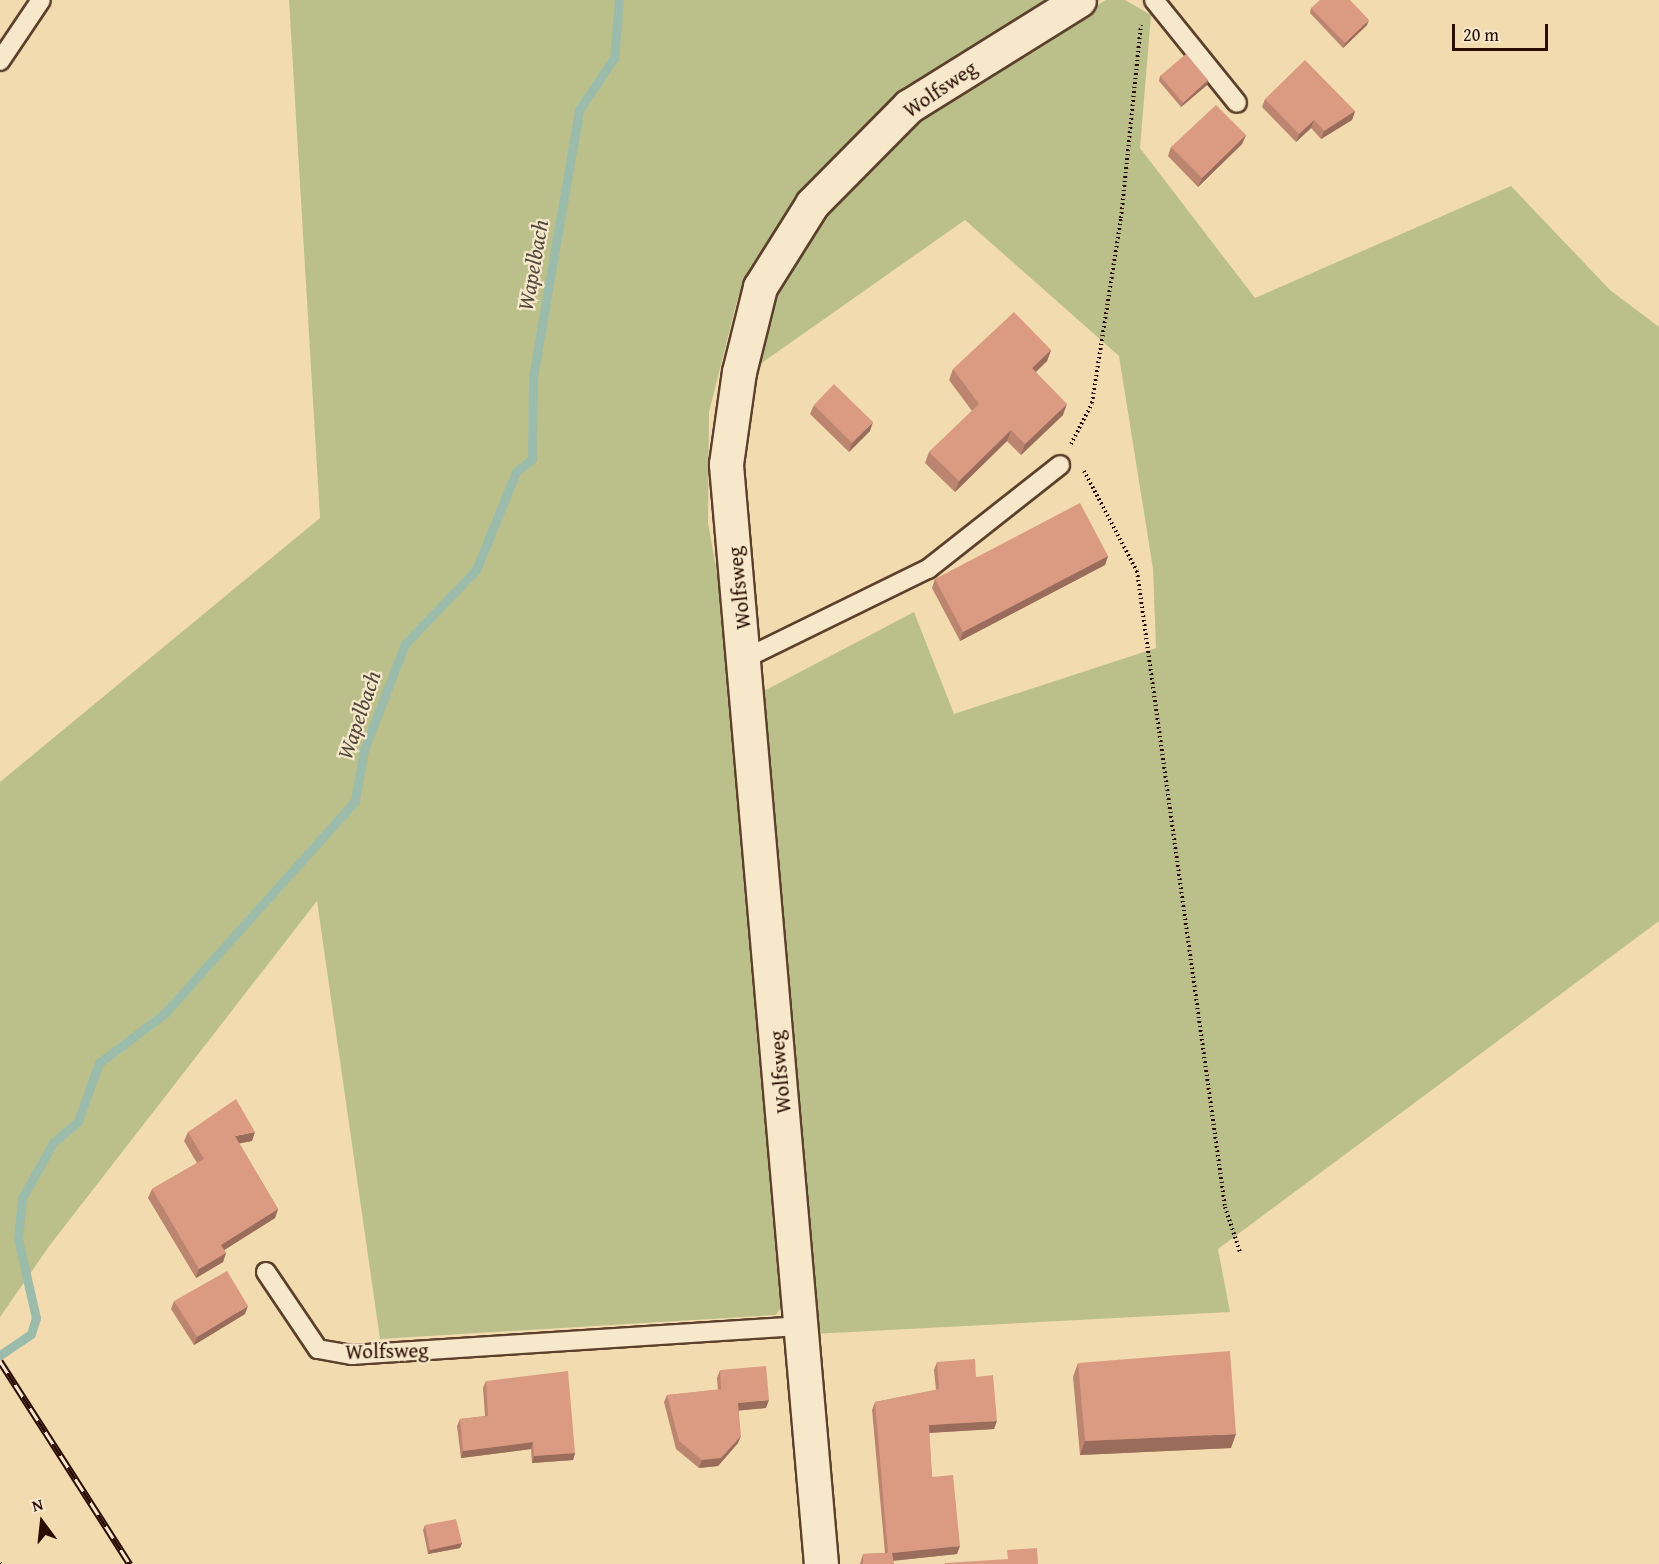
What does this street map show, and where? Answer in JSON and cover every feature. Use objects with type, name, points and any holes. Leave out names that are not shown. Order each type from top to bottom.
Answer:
[{"type":"street","name":"Wolfsweg","points":[[821,1564],[746,658],[726,464],[760,286],[812,204],[909,106],[1079,0]]},
{"type":"lane","points":[[0,61],[41,0]]},
{"type":"lane","points":[[1148,6],[1237,103]]},
{"type":"lane","points":[[746,658],[928,569],[1068,461]]},
{"type":"lane","name":"Wolfsweg","points":[[266,1272],[318,1349],[351,1355],[801,1326]]},
{"type":"path","points":[[1068,461],[1070,447],[1092,404],[1121,218],[1148,6]]},
{"type":"path","points":[[1068,461],[1070,447]]},
{"type":"path","points":[[1081,466],[1137,572],[1225,1207],[1240,1252]]},
{"type":"green space","points":[[289,0],[1049,0],[784,224],[738,297],[709,412],[708,523],[728,634],[787,1298],[776,1315],[380,1339],[317,901],[50,1245],[0,1317],[0,782],[320,518]]},
{"type":"green space","points":[[1106,0],[1125,0],[1151,15],[1140,148],[1255,298],[1511,186],[1610,290],[1659,327],[1659,921],[1218,1249],[1230,1312],[813,1334],[795,1044],[760,693],[914,612],[954,714],[1156,648],[1153,569],[1119,356],[965,220],[749,372],[774,291],[826,208],[882,148],[982,75]]},
{"type":"building","points":[[1320,0],[1350,0],[1369,20],[1345,43],[1311,8]]},
{"type":"building","points":[[1186,54],[1208,80],[1183,103],[1160,76]]},
{"type":"building","points":[[1305,60],[1355,111],[1324,131],[1314,120],[1299,134],[1265,99]]},
{"type":"building","points":[[1216,105],[1246,135],[1202,178],[1171,147]]},
{"type":"building","points":[[1014,312],[1051,350],[1032,368],[1067,404],[1025,444],[1011,430],[959,481],[929,452],[979,404],[953,369]]},
{"type":"building","points":[[834,384],[873,422],[852,443],[814,405]]},
{"type":"building","points":[[1080,503],[1108,556],[963,632],[935,579]]},
{"type":"building","points":[[236,1099],[255,1132],[235,1136],[278,1209],[221,1245],[226,1253],[199,1269],[152,1189],[204,1159],[188,1132]]},
{"type":"building","points":[[227,1271],[248,1306],[197,1337],[174,1301]]},
{"type":"building","points":[[1230,1351],[1236,1434],[1085,1441],[1078,1363]]},
{"type":"building","points":[[975,1359],[976,1377],[993,1375],[997,1421],[929,1425],[932,1477],[953,1475],[960,1546],[892,1553],[894,1564],[863,1564],[863,1554],[888,1553],[875,1402],[939,1389],[937,1362]]},
{"type":"building","points":[[766,1366],[769,1400],[738,1403],[741,1436],[721,1458],[702,1460],[679,1441],[667,1395],[721,1389],[720,1370]]},
{"type":"building","points":[[568,1371],[575,1453],[534,1456],[533,1442],[463,1451],[460,1419],[488,1416],[486,1381]]},
{"type":"building","points":[[456,1519],[462,1543],[430,1550],[425,1525]]},
{"type":"building","points":[[1037,1548],[1038,1564],[945,1564],[1008,1559],[1007,1550]]},
{"type":"waterway","name":"Wapelbach","points":[[0,1355],[31,1334],[36,1318],[18,1239],[22,1198],[53,1143],[78,1121],[99,1063],[165,1013],[355,801],[364,750],[405,644],[476,570],[516,472],[532,459],[533,377],[579,110],[614,58],[619,0]]},
{"type":"railway","points":[[0,1361],[130,1564]]}]
